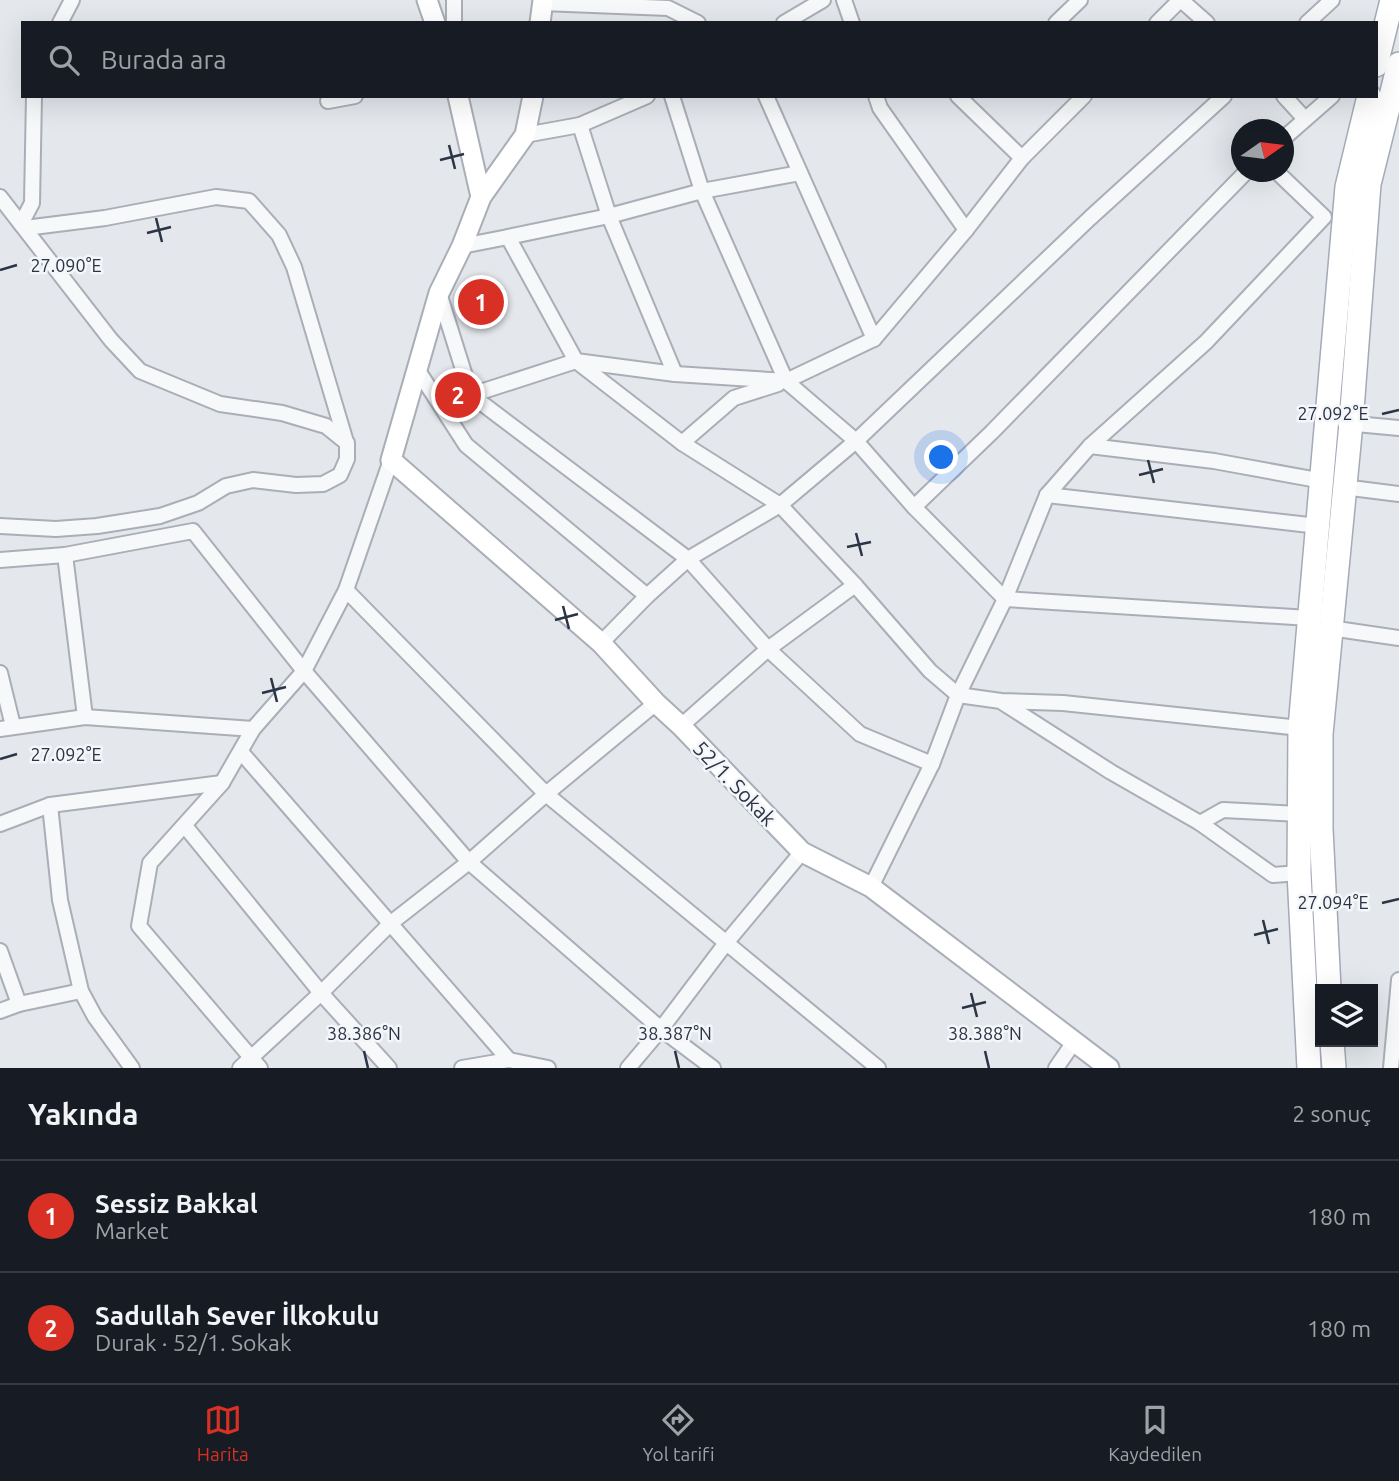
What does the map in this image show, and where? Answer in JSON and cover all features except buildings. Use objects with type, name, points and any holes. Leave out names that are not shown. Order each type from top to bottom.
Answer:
[{"type":"main road","points":[[428,0],[434,21]]},
{"type":"main road","points":[[1378,57],[1392,0]]},
{"type":"main road","points":[[1329,984],[1321,815],[1321,734],[1330,628],[1333,484],[1369,184],[1399,64]]},
{"type":"main road","points":[[458,98],[481,197]]},
{"type":"main road","points":[[391,460],[439,293],[462,246],[481,197],[525,135],[533,98]]},
{"type":"main road","points":[[1339,423],[1347,187],[1368,98]]},
{"type":"main road","name":"52/1. Sokak","points":[[391,460],[601,643],[802,852],[871,887],[1109,1068]]},
{"type":"main road","points":[[1309,1068],[1299,873],[1300,728],[1318,526],[1333,484]]},
{"type":"main road","points":[[1332,1047],[1334,1068]]},
{"type":"street","points":[[61,21],[72,0]]},
{"type":"street","points":[[454,0],[454,21]]},
{"type":"street","points":[[787,21],[823,0]]},
{"type":"street","points":[[844,0],[851,21]]},
{"type":"street","points":[[1058,21],[1080,0]]},
{"type":"street","points":[[1159,21],[1181,0],[1205,21]]},
{"type":"street","points":[[1309,21],[1332,0]]},
{"type":"street","points":[[542,9],[668,8],[694,21]]},
{"type":"street","points":[[23,226],[32,203],[33,98]]},
{"type":"street","points":[[328,101],[344,98]]},
{"type":"street","points":[[525,135],[580,125],[642,98]]},
{"type":"street","points":[[673,98],[702,191],[786,381],[856,441],[914,507],[1005,598],[1309,618]]},
{"type":"street","points":[[767,98],[874,339]]},
{"type":"street","points":[[877,98],[880,108],[966,230]]},
{"type":"street","points":[[960,98],[1023,158]]},
{"type":"street","points":[[969,107],[978,98]]},
{"type":"street","points":[[682,443],[734,398],[786,381],[874,339],[1023,158],[1082,98]]},
{"type":"street","points":[[601,643],[688,559],[780,505],[856,441],[1090,218],[1222,98]]},
{"type":"street","points":[[1286,98],[1305,119]]},
{"type":"street","points":[[1294,128],[1330,98]]},
{"type":"street","points":[[580,125],[609,216],[675,374]]},
{"type":"street","points":[[462,246],[609,216],[702,191],[800,173]]},
{"type":"street","points":[[914,507],[992,432],[1236,182]]},
{"type":"street","points":[[871,887],[932,764],[958,695],[1005,598],[1048,495],[1090,446],[1206,342],[1324,217],[1287,182]]},
{"type":"street","points":[[0,197],[111,340],[140,371],[220,404],[282,413],[326,426],[347,443]]},
{"type":"street","points":[[0,526],[56,529],[97,526],[160,516],[198,503],[226,486],[253,480],[296,485],[323,484],[340,475],[347,459],[347,443],[294,267],[279,235],[249,201],[216,197],[105,218],[23,226]]},
{"type":"street","points":[[508,237],[576,361],[682,443],[780,505],[930,671],[958,695],[1000,701],[1063,703],[1300,728]]},
{"type":"street","points":[[439,293],[471,395],[688,559],[768,649],[860,734],[932,764]]},
{"type":"street","points":[[471,395],[576,361],[675,374],[786,381]]},
{"type":"street","points":[[417,369],[466,445],[647,596]]},
{"type":"street","points":[[1339,423],[1399,428]]},
{"type":"street","points":[[1090,446],[1214,461],[1399,494]]},
{"type":"street","points":[[256,1063],[139,926],[150,863],[222,783],[253,729],[304,671],[346,590],[391,460]]},
{"type":"street","points":[[1048,495],[1318,526]]},
{"type":"street","points":[[0,560],[65,555],[193,531],[304,671],[469,862],[661,1029],[713,1068]]},
{"type":"street","points":[[65,555],[85,717]]},
{"type":"street","points":[[681,726],[768,649],[855,585]]},
{"type":"street","points":[[346,590],[546,794],[878,1068]]},
{"type":"street","points":[[1330,628],[1399,638]]},
{"type":"street","points":[[0,673],[7,728],[85,717],[253,729]]},
{"type":"street","points":[[1000,701],[1111,772],[1200,823],[1273,875],[1299,873]]},
{"type":"street","points":[[240,1068],[256,1063],[391,923],[469,862],[656,703]]},
{"type":"street","points":[[241,751],[509,1060]]},
{"type":"street","points":[[0,824],[50,805],[222,783]]},
{"type":"street","points":[[50,805],[60,900],[81,991],[95,1017],[132,1068]]},
{"type":"street","points":[[1200,823],[1223,810],[1300,814]]},
{"type":"street","points":[[185,826],[321,993],[389,1068]]},
{"type":"street","points":[[628,1068],[802,852]]},
{"type":"street","points":[[0,951],[19,1004]]},
{"type":"street","points":[[1391,1068],[1399,980]]},
{"type":"street","points":[[0,1011],[19,1004],[81,991]]},
{"type":"street","points":[[1056,1068],[1074,1042]]},
{"type":"street","points":[[462,1068],[509,1060],[548,1068]]},
{"type":"place","name":"Sessiz Bakkal","points":[[481,302]]},
{"type":"place","name":"Sadullah Sever İlkokulu","points":[[458,395]]}]
